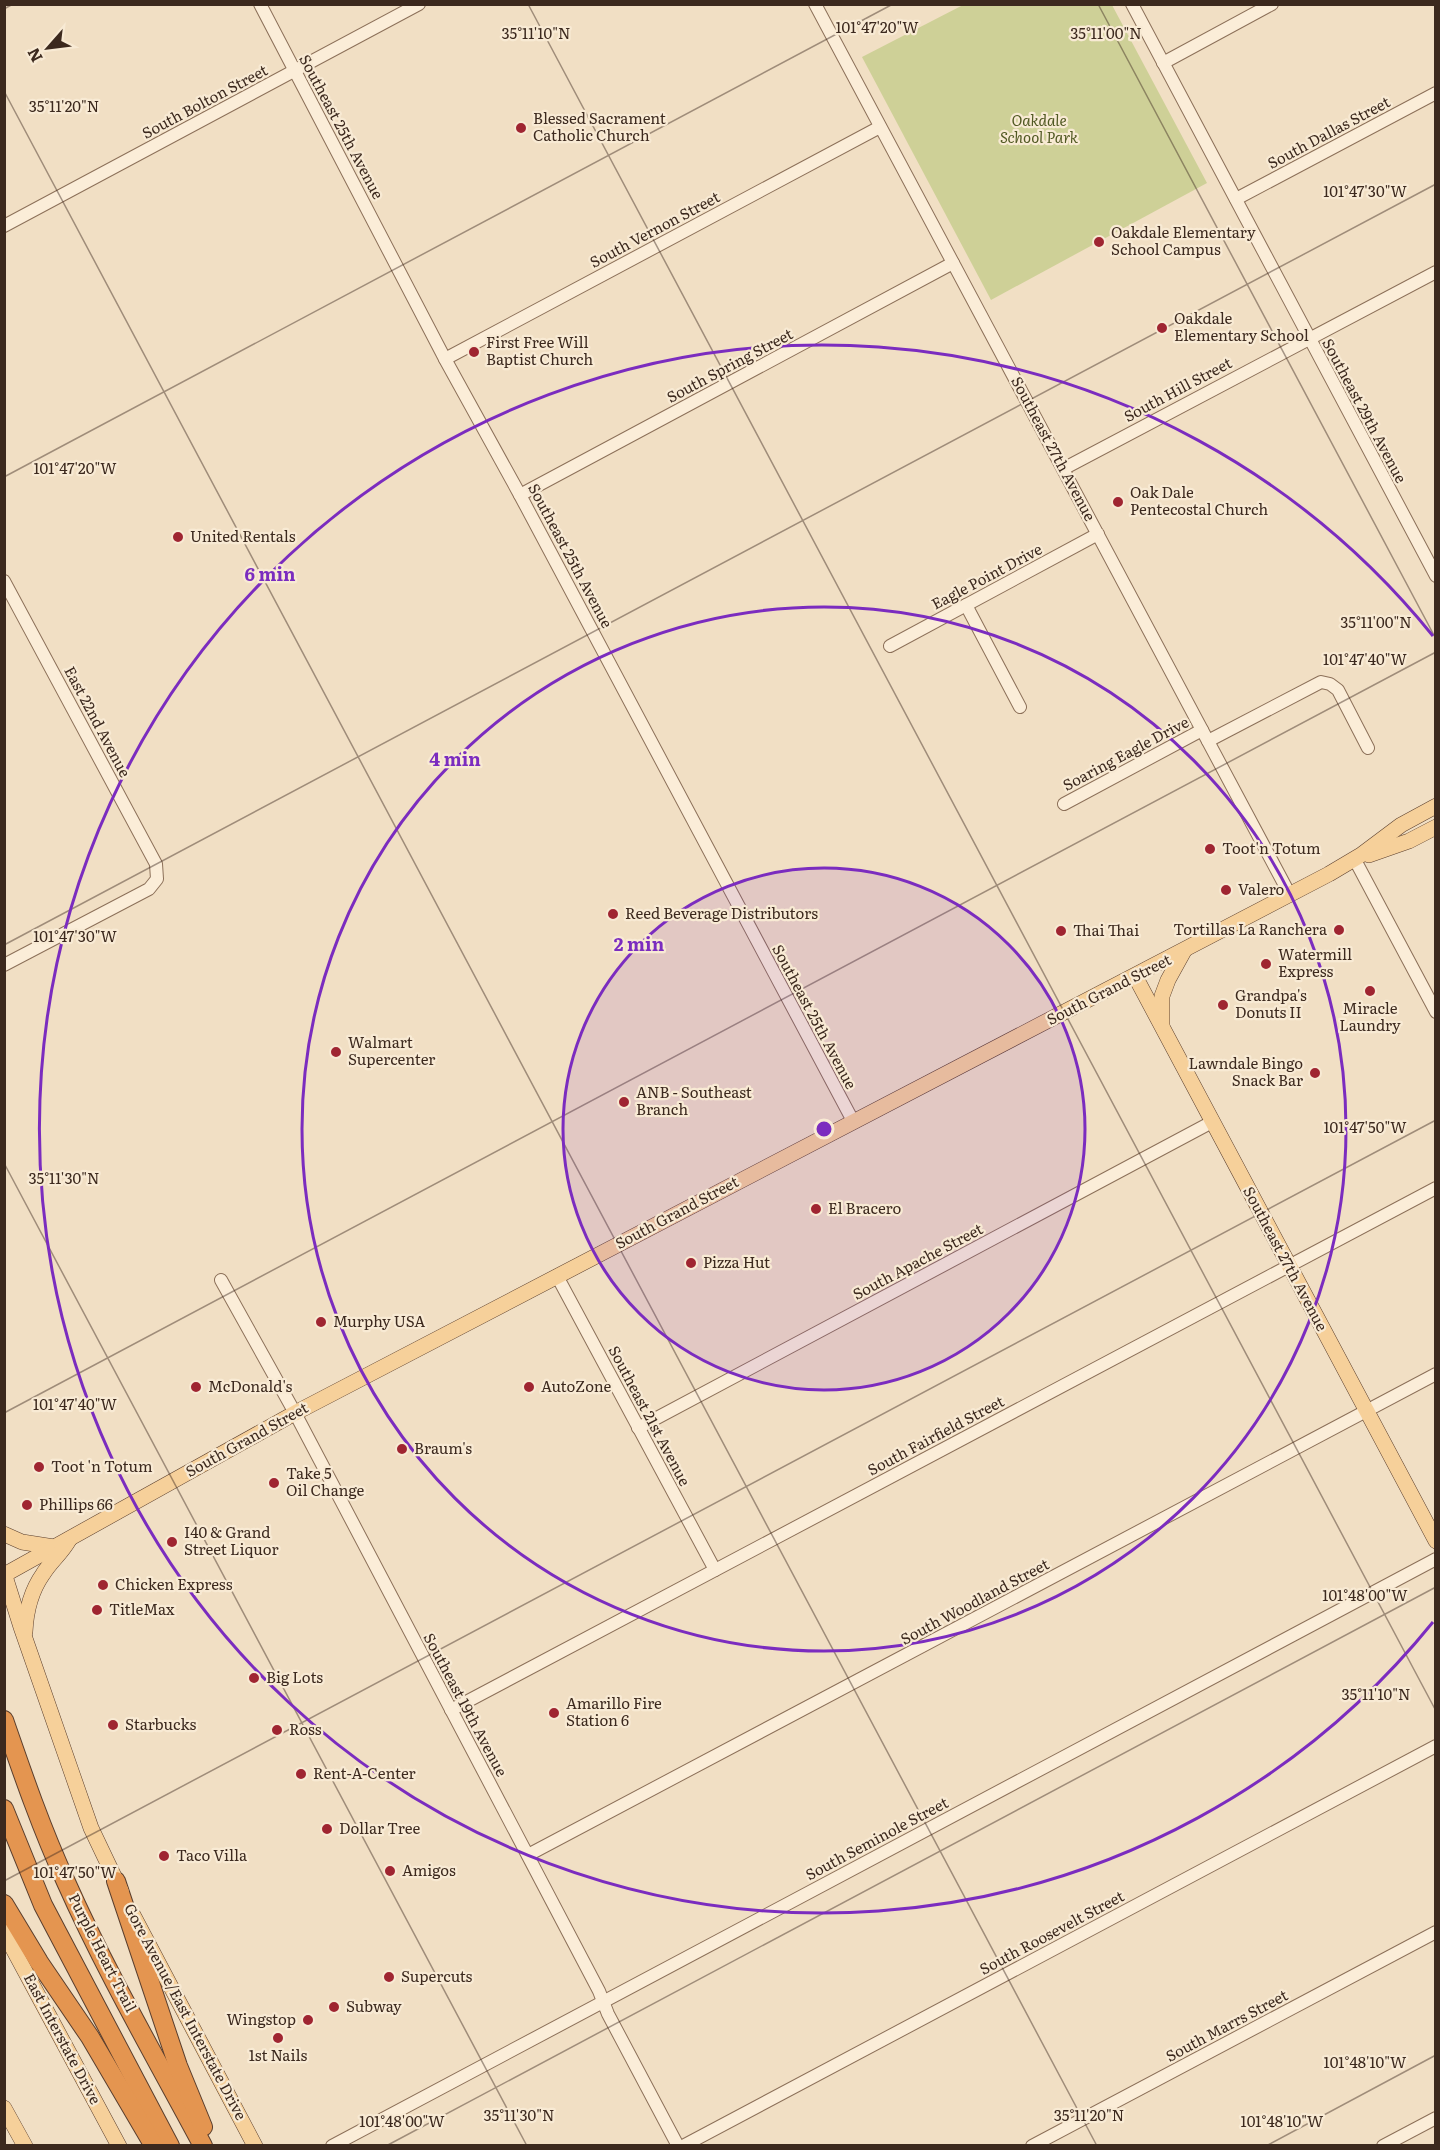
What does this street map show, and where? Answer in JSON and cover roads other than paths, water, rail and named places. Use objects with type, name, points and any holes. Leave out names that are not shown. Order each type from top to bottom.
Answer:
[{"type":"highway","name":"Purple Heart Trail","points":[[4,1720],[65,1882],[99,1952],[203,2145]]},
{"type":"highway","name":"Purple Heart Trail","points":[[4,1809],[43,1905],[170,2145]]},
{"type":"highway","points":[[116,1881],[178,2066],[210,2145]]},
{"type":"highway","points":[[4,1904],[39,1962],[90,2037],[154,2145]]},
{"type":"main road","name":"South Grand Street","points":[[1355,860],[1401,825],[1436,806]]},
{"type":"main road","name":"South Grand Street","points":[[5,1574],[295,1413],[557,1276],[1355,860],[1409,841],[1436,827]]},
{"type":"main road","points":[[1162,1027],[1162,996],[1185,950]]},
{"type":"main road","name":"Southeast 27th Avenue","points":[[1135,976],[1436,1541]]},
{"type":"main road","points":[[4,1534],[22,1542],[54,1547]]},
{"type":"main road","points":[[4,1617],[22,1631],[32,1593],[44,1572],[61,1554],[70,1538]]},
{"type":"main road","name":"Gore Avenue/East Interstate Drive","points":[[5,1574],[22,1631],[91,1828],[116,1881],[255,2145]]},
{"type":"main road","name":"East Interstate Drive","points":[[4,1932],[118,2145]]},
{"type":"main road","points":[[4,2108],[25,2145]]},
{"type":"street","name":"Southeast 25th Avenue","points":[[260,4],[445,358],[853,1122]]},
{"type":"street","name":"South Bolton Street","points":[[4,226],[419,4]]},
{"type":"street","name":"Southeast 27th Avenue","points":[[815,4],[1290,894]]},
{"type":"street","name":"Southeast 29th Avenue","points":[[1132,4],[1436,576]]},
{"type":"street","points":[[1163,63],[1272,4]]},
{"type":"street","name":"South Dallas Street","points":[[1236,199],[1436,93]]},
{"type":"street","name":"South Vernon Street","points":[[445,358],[880,127]]},
{"type":"street","name":"South Spring Street","points":[[520,495],[953,263]]},
{"type":"street","name":"South Hill Street","points":[[1063,469],[1436,272]]},
{"type":"street","name":"Eagle Point Drive","points":[[890,646],[1098,534]]},
{"type":"street","name":"East 22nd Avenue","points":[[4,581],[156,864],[157,879],[149,889],[4,964]]},
{"type":"street","points":[[966,605],[1020,707]]},
{"type":"street","name":"Soaring Eagle Drive","points":[[1064,804],[1321,682],[1330,684],[1338,690],[1368,748]]},
{"type":"street","points":[[1355,860],[1435,1010]]},
{"type":"street","name":"South Apache Street","points":[[638,1428],[1212,1122]]},
{"type":"street","name":"South Fairfield Street","points":[[451,1710],[1436,1188]]},
{"type":"street","name":"Southeast 21st Avenue","points":[[557,1276],[715,1570]]},
{"type":"street","name":"Southeast 19th Avenue","points":[[221,1280],[295,1413],[678,2145]]},
{"type":"street","name":"South Woodland Street","points":[[528,1856],[1436,1374]]},
{"type":"street","name":"South Seminole Street","points":[[332,2145],[1436,1559]]},
{"type":"street","name":"South Roosevelt Street","points":[[682,2145],[1436,1746]]},
{"type":"street","name":"South Marrs Street","points":[[1032,2145],[1436,1932]]},
{"type":"street","points":[[1383,2145],[1436,2118]]},
{"type":"place","name":"Blessed Sacrament Catholic Church","points":[[521,128]]},
{"type":"place","name":"Oakdale Elementary School Campus","points":[[1099,242]]},
{"type":"place","name":"Oakdale Elementary School","points":[[1162,328]]},
{"type":"place","name":"First Free Will Baptist Church","points":[[474,352]]},
{"type":"place","name":"Oak Dale Pentecostal Church","points":[[1118,502]]},
{"type":"place","name":"United Rentals","points":[[178,537]]},
{"type":"place","name":"Toot'n Totum","points":[[1210,849]]},
{"type":"place","name":"Valero","points":[[1226,890]]},
{"type":"place","name":"Reed Beverage Distributors","points":[[613,914]]},
{"type":"place","name":"Tortillas La Ranchera","points":[[1339,930]]},
{"type":"place","name":"Thai Thai","points":[[1061,931]]},
{"type":"place","name":"Watermill Express","points":[[1266,964]]},
{"type":"place","name":"Miracle Laundry","points":[[1370,991]]},
{"type":"place","name":"Grandpa's Donuts II","points":[[1223,1005]]},
{"type":"place","name":"Walmart Supercenter","points":[[336,1052]]},
{"type":"place","name":"Lawndale Bingo Snack Bar","points":[[1315,1073]]},
{"type":"place","name":"ANB - Southeast Branch","points":[[624,1102]]},
{"type":"place","name":"El Bracero","points":[[816,1209]]},
{"type":"place","name":"Pizza Hut","points":[[691,1263]]},
{"type":"place","name":"Murphy USA","points":[[321,1322]]},
{"type":"place","name":"McDonald's","points":[[196,1387]]},
{"type":"place","name":"AutoZone","points":[[529,1387]]},
{"type":"place","name":"Braum's","points":[[402,1449]]},
{"type":"place","name":"Toot 'n Totum","points":[[39,1467]]},
{"type":"place","name":"Take 5 Oil Change","points":[[274,1483]]},
{"type":"place","name":"Phillips 66","points":[[27,1505]]},
{"type":"place","name":"I40 & Grand Street Liquor","points":[[172,1542]]},
{"type":"place","name":"Chicken Express","points":[[103,1585]]},
{"type":"place","name":"TitleMax","points":[[97,1610]]},
{"type":"place","name":"Big Lots","points":[[254,1678]]},
{"type":"place","name":"Amarillo Fire Station 6","points":[[554,1713]]},
{"type":"place","name":"Starbucks","points":[[113,1725]]},
{"type":"place","name":"Ross","points":[[277,1730]]},
{"type":"place","name":"Rent-A-Center","points":[[301,1774]]},
{"type":"place","name":"Dollar Tree","points":[[327,1829]]},
{"type":"place","name":"Taco Villa","points":[[164,1856]]},
{"type":"place","name":"Amigos","points":[[390,1871]]},
{"type":"place","name":"Supercuts","points":[[389,1977]]},
{"type":"place","name":"Subway","points":[[334,2007]]},
{"type":"place","name":"Wingstop","points":[[308,2020]]},
{"type":"place","name":"1st Nails","points":[[278,2038]]},
{"type":"park label","name":"Oakdale School Park","points":[[1039,130]]}]
